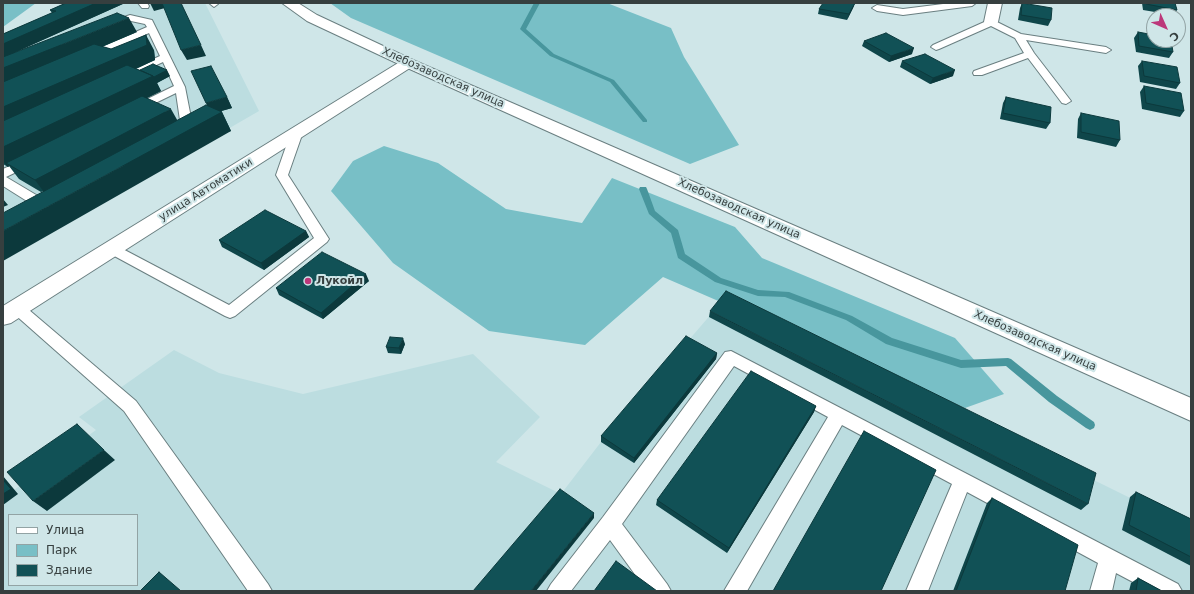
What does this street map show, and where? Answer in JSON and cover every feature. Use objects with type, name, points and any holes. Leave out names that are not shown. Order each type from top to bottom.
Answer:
[{"type":"main road","name":"Хлебозаводская улица","points":[[290,3],[312,18],[408,63],[1191,410]]},
{"type":"main road","points":[[984,4],[991,22]]},
{"type":"main road","name":"улица Автоматики","points":[[10,313],[408,63]]},
{"type":"lane","points":[[877,8],[903,12],[984,4]]},
{"type":"lane","points":[[102,28],[130,18],[149,22],[180,87],[187,128],[174,135]]},
{"type":"lane","points":[[936,47],[991,22],[1019,36],[1106,50]]},
{"type":"lane","points":[[81,60],[152,28]]},
{"type":"lane","points":[[1019,36],[1030,54],[1066,101]]},
{"type":"lane","points":[[978,73],[1030,54]]},
{"type":"lane","points":[[109,83],[166,57]]},
{"type":"lane","points":[[123,115],[180,87]]},
{"type":"lane","points":[[112,249],[230,312],[322,238],[282,175],[297,132]]},
{"type":"lane","points":[[3,174],[38,156]]},
{"type":"lane","points":[[3,180],[46,203],[30,212]]},
{"type":"lane","points":[[10,313],[130,406],[261,591]]},
{"type":"lane","points":[[558,591],[610,524],[731,357],[1171,591]]},
{"type":"lane","points":[[735,591],[839,414]]},
{"type":"lane","points":[[917,591],[963,480]]},
{"type":"lane","points":[[610,524],[660,591]]},
{"type":"lane","points":[[1100,591],[1108,558]]},
{"type":"shaded area","points":[[102,3],[205,3],[259,111],[3,259],[3,43]]},
{"type":"shaded area","points":[[725,298],[1191,528],[1191,591],[3,591],[3,498],[96,430],[79,417],[174,350],[219,373],[303,394],[473,354],[540,417],[496,462],[561,494],[601,442]]},
{"type":"green space","points":[[3,3],[36,3],[3,27]]},
{"type":"green space","points":[[330,3],[607,3],[671,28],[684,57],[739,145],[690,164],[351,18]]},
{"type":"green space","points":[[384,146],[438,163],[506,209],[582,223],[612,178],[735,227],[762,258],[955,338],[1004,394],[965,408],[663,277],[585,345],[489,331],[393,263],[331,191],[353,161]]},
{"type":"building","points":[[66,3],[96,3],[3,44],[3,34],[56,11],[50,10]]},
{"type":"building","points":[[162,3],[181,3],[201,45],[181,50]]},
{"type":"building","points":[[823,3],[855,3],[849,14],[819,9]]},
{"type":"building","points":[[1022,3],[1052,8],[1051,20],[1021,15]]},
{"type":"building","points":[[1175,3],[1176,8],[1167,8],[1146,4]]},
{"type":"building","points":[[117,13],[129,18],[3,68],[3,57]]},
{"type":"building","points":[[1138,32],[1146,34],[1146,47],[1139,46]]},
{"type":"building","points":[[886,33],[914,48],[891,56],[864,41]]},
{"type":"building","points":[[146,35],[147,45],[3,107],[3,82],[94,44],[111,49]]},
{"type":"building","points":[[1150,48],[1172,48],[1173,52]]},
{"type":"building","points":[[925,54],[955,70],[933,78],[902,61]]},
{"type":"building","points":[[1142,61],[1177,67],[1180,83],[1144,76]]},
{"type":"building","points":[[153,64],[167,70],[154,77],[140,70]]},
{"type":"building","points":[[127,65],[153,76],[3,147],[3,121]]},
{"type":"building","points":[[211,66],[227,97],[206,103],[191,71]]},
{"type":"building","points":[[1144,86],[1181,93],[1184,111],[1146,103]]},
{"type":"building","points":[[142,96],[171,109],[35,180],[6,163]]},
{"type":"building","points":[[1006,97],[1051,107],[1050,123],[1003,113]]},
{"type":"building","points":[[206,105],[222,112],[3,231],[3,213]]},
{"type":"building","points":[[1081,113],[1119,121],[1120,140],[1081,132]]},
{"type":"building","points":[[265,210],[306,231],[261,263],[219,240]]},
{"type":"building","points":[[322,252],[366,274],[321,313],[276,288]]},
{"type":"building","points":[[726,291],[1096,473],[1088,504],[710,311]]},
{"type":"building","points":[[686,336],[717,353],[634,458],[601,436]]},
{"type":"building","points":[[390,337],[403,338],[399,348],[386,347]]},
{"type":"building","points":[[751,371],[816,406],[729,548],[657,500]]},
{"type":"building","points":[[77,424],[104,450],[33,501],[7,472]]},
{"type":"building","points":[[864,431],[936,470],[881,591],[773,591]]},
{"type":"building","points":[[3,480],[11,489],[3,494]]},
{"type":"building","points":[[560,489],[594,513],[531,591],[473,591]]},
{"type":"building","points":[[1136,492],[1191,519],[1191,557],[1129,525]]},
{"type":"building","points":[[992,498],[1078,545],[1065,591],[956,591]]},
{"type":"building","points":[[616,561],[657,591],[594,591]]},
{"type":"building","points":[[159,572],[181,591],[140,591]]},
{"type":"building","points":[[1138,578],[1162,591],[1136,591]]},
{"type":"waterway","points":[[537,3],[523,29],[552,55],[612,81],[645,121]]},
{"type":"waterway","points":[[643,189],[652,212],[675,232],[681,256],[718,280],[758,293],[786,294],[849,318],[889,341],[961,364],[1008,362],[1053,399],[1090,425]]},
{"type":"place","name":"Лукойл","points":[[308,281]]}]
